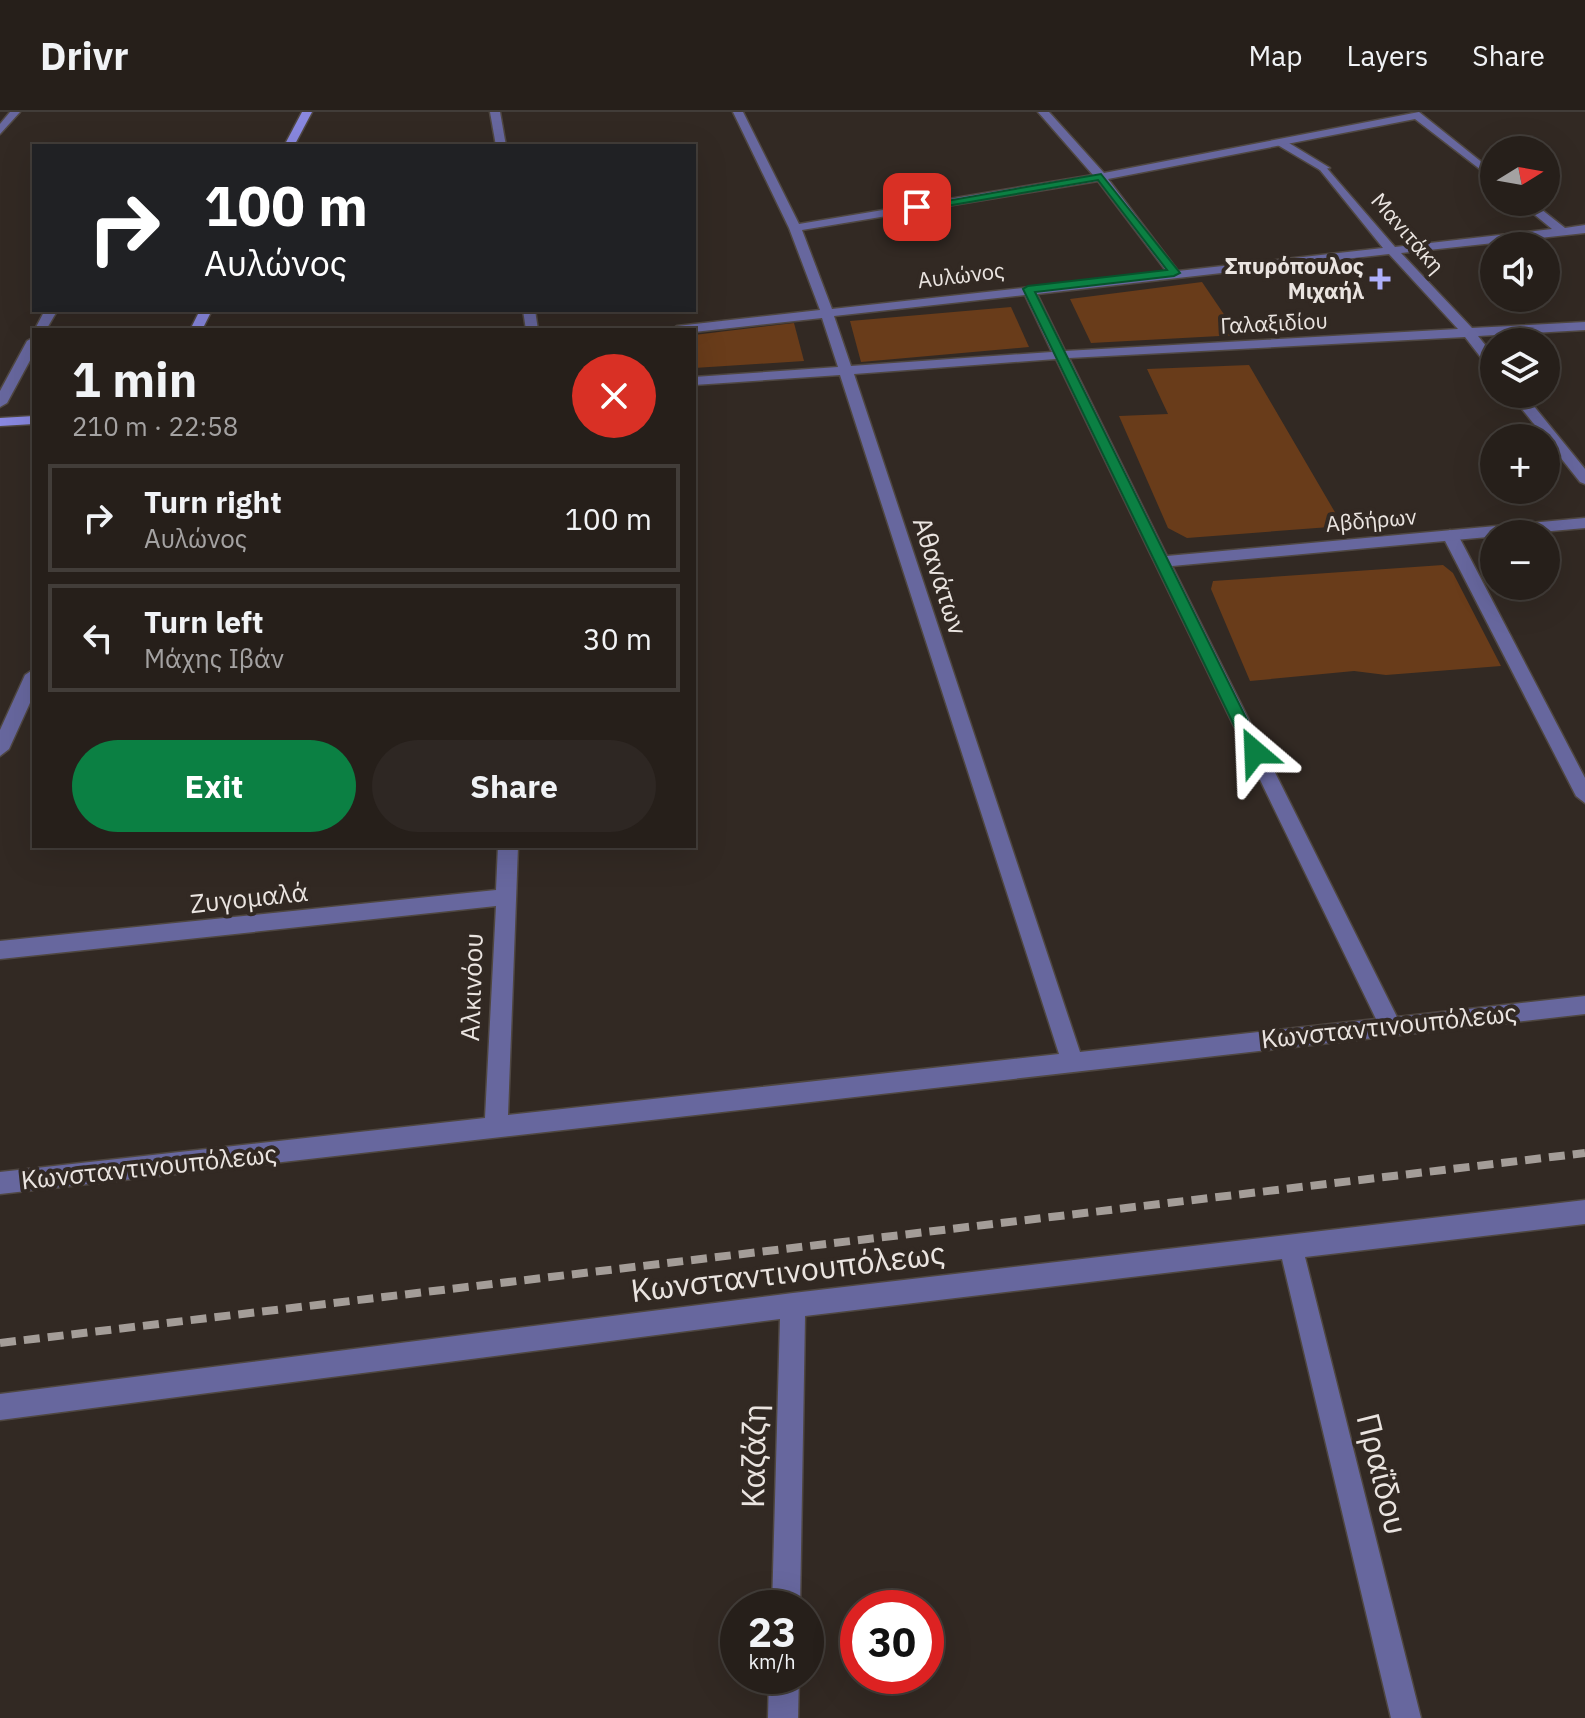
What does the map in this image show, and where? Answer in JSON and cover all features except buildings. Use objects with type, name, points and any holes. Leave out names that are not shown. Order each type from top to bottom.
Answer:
[{"type":"main road","points":[[290,144],[307,112]]},
{"type":"main road","points":[[0,422],[32,420]]},
{"type":"street","points":[[0,131],[15,112]]},
{"type":"street","points":[[495,112],[501,144]]},
{"type":"street","name":"Αθανάτων","points":[[738,112],[795,228],[827,313],[1073,1064]]},
{"type":"street","points":[[1043,112],[1101,177],[1174,273]]},
{"type":"street","points":[[795,228],[1101,177],[1415,114],[1480,166]]},
{"type":"street","name":"Μανιτάκη","points":[[1280,142],[1324,168],[1391,250],[1480,347]]},
{"type":"street","points":[[1543,216],[1563,232]]},
{"type":"street","name":"Αυλώνος","points":[[695,328],[1585,229]]},
{"type":"street","points":[[1028,289],[1390,1025]]},
{"type":"street","name":"Γαλαξιδίου","points":[[1060,355],[1585,326]]},
{"type":"street","points":[[0,403],[32,345]]},
{"type":"street","points":[[696,381],[1060,355]]},
{"type":"street","points":[[1528,408],[1585,479]]},
{"type":"street","name":"Αβδήρων","points":[[1160,562],[1585,523]]},
{"type":"street","points":[[1450,535],[1585,796]]},
{"type":"street","points":[[0,749],[32,679]]},
{"type":"street","name":"Αλκινόου","points":[[496,1129],[503,897],[508,848]]},
{"type":"street","name":"Ζυγομαλά","points":[[0,950],[503,897]]},
{"type":"street","name":"Κωνσταντινουπόλεως","points":[[0,1183],[1585,1005]]},
{"type":"street","name":"Κωνσταντινουπόλεως","points":[[0,1407],[793,1305],[1585,1212]]},
{"type":"street","name":"Πραΐδου","points":[[1291,1247],[1406,1718]]},
{"type":"street","name":"Καζάζη","points":[[786,1590],[793,1305]]},
{"type":"street","points":[[783,1718],[784,1694]]},
{"type":"shaded area","points":[[1202,282],[1238,335],[1091,343],[1070,299]]},
{"type":"shaded area","points":[[1011,307],[1029,347],[861,362],[850,321]]},
{"type":"shaded area","points":[[794,323],[804,361],[696,368],[696,335]]},
{"type":"shaded area","points":[[1249,365],[1343,526],[1187,538],[1168,528],[1119,416],[1168,414],[1147,369]]},
{"type":"shaded area","points":[[1443,565],[1453,573],[1501,666],[1386,675],[1354,671],[1250,681],[1211,589],[1213,581]]},
{"type":"railway","points":[[0,1343],[1585,1153]]},
{"type":"place","name":"Σπυρόπουλος Μιχαήλ","points":[[1380,279]]},
{"type":"route","points":[[917,207],[1101,177],[1174,273],[1028,289],[1255,752]]}]
